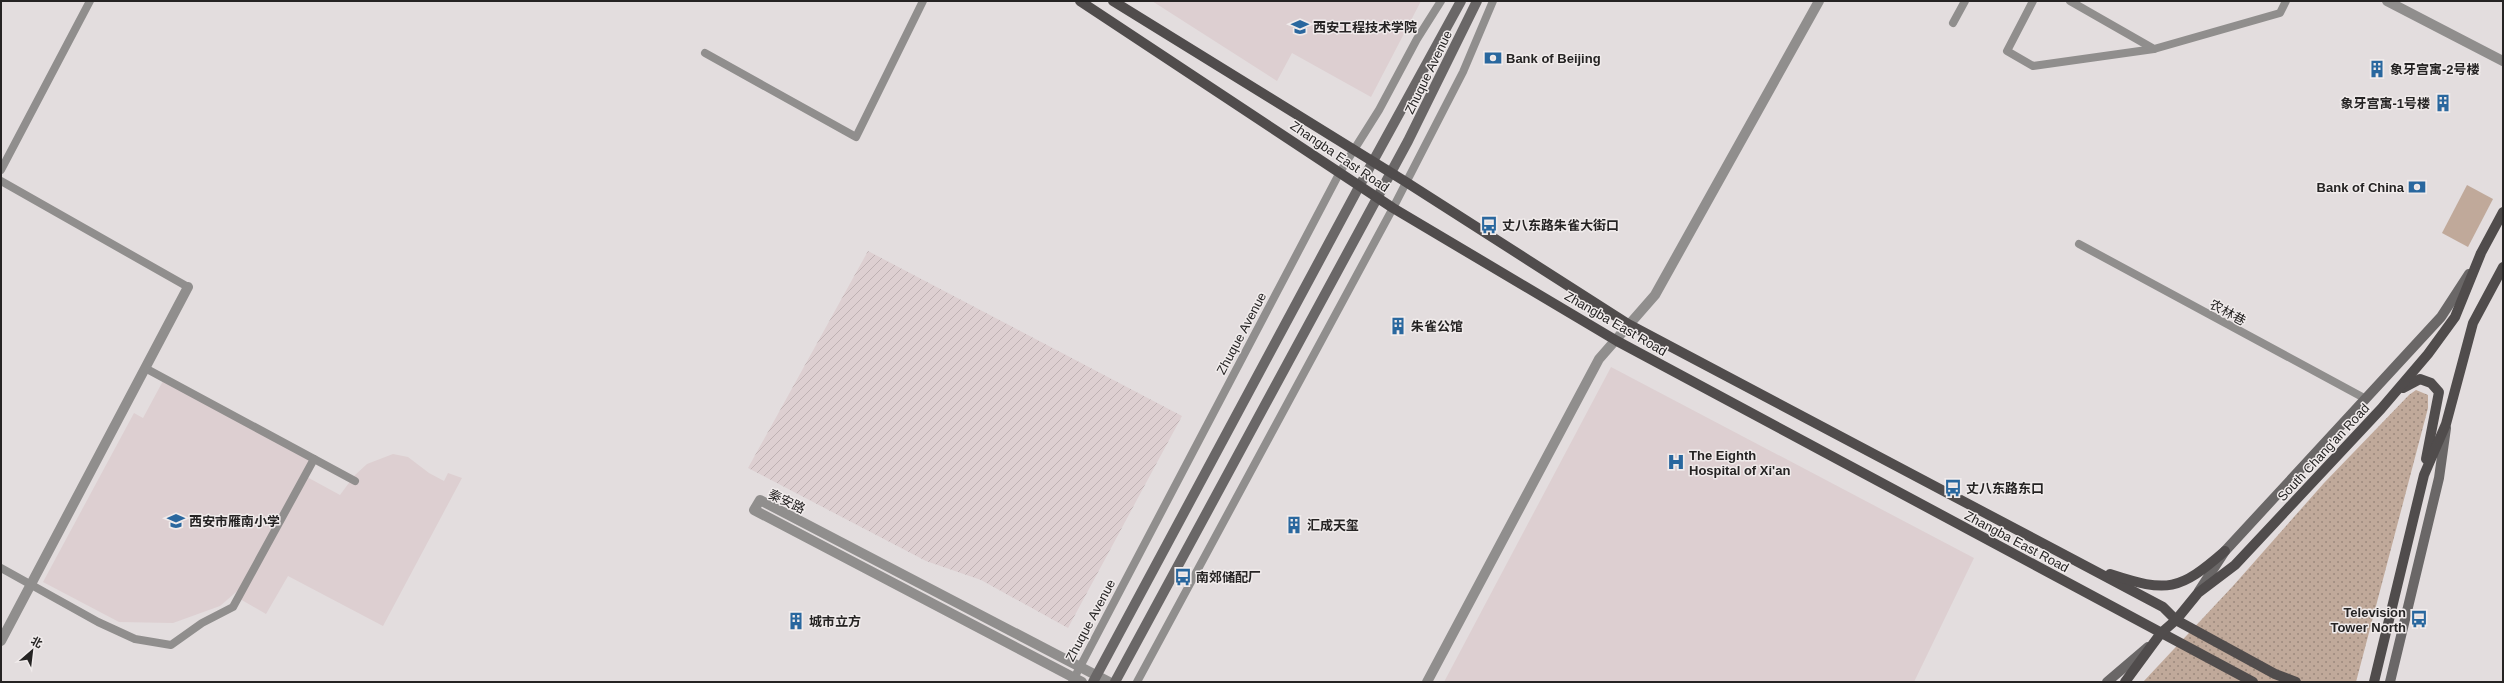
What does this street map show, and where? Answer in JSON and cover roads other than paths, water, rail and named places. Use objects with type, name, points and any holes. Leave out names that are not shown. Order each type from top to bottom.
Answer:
[{"type":"main road","name":"Zhangba East Road","points":[[1080,1],[1393,208],[1617,340],[2253,682]]},
{"type":"main road","name":"Zhangba East Road","points":[[1112,1],[1352,152],[1406,182],[1628,324],[2163,607],[2176,620],[2275,674],[2296,682]]},
{"type":"main road","name":"Zhuque Avenue","points":[[1095,679],[1360,185],[1373,164],[1461,1]]},
{"type":"main road","name":"Zhuque Avenue","points":[[1114,682],[1390,173],[1449,60],[1477,1]]},
{"type":"main road","name":"South Chang'an Road","points":[[2125,682],[2160,633],[2176,620],[2198,593],[2235,565],[2392,395],[2452,322],[2481,253],[2503,212]]},
{"type":"main road","points":[[2082,565],[2143,585],[2157,587],[2172,585],[2194,576],[2225,551],[2441,317],[2481,253]]},
{"type":"main road","points":[[2424,475],[2446,422],[2473,323],[2503,267]]},
{"type":"main road","points":[[2374,682],[2424,475],[2438,397],[2437,388],[2420,379],[2410,382],[2392,395]]},
{"type":"main road","points":[[2390,682],[2439,478],[2446,422]]},
{"type":"main road","points":[[2198,593],[2225,551]]},
{"type":"main road","points":[[2107,682],[2150,646]]},
{"type":"main road","points":[[2398,650],[2398,682]]},
{"type":"street","points":[[1,170],[90,1]]},
{"type":"street","points":[[705,53],[856,137],[923,1]]},
{"type":"street","name":"Zhuque Avenue","points":[[1076,681],[1080,666],[1340,172],[1379,110],[1417,39],[1441,1]]},
{"type":"street","points":[[1137,682],[1393,208],[1463,72],[1493,1]]},
{"type":"street","points":[[1427,682],[1599,359],[1617,340],[1628,324],[1655,295],[1819,1]]},
{"type":"street","points":[[1953,24],[1965,1]]},
{"type":"street","points":[[2033,1],[2007,52],[2033,66],[2154,48],[2280,13],[2286,1]]},
{"type":"street","points":[[2070,1],[2154,48]]},
{"type":"street","points":[[2387,1],[2503,61]]},
{"type":"street","points":[[1,181],[188,287],[30,583],[1,641]]},
{"type":"street","name":"农林巷","points":[[2079,244],[2366,399]]},
{"type":"street","points":[[145,368],[355,481]]},
{"type":"street","points":[[1,568],[98,622],[135,639],[171,644],[202,623],[233,607],[314,459]]},
{"type":"street","name":"秦安路","points":[[1076,681],[754,510],[760,500],[1080,666],[1095,679],[1109,682]]},
{"type":"place","name":"西安工程技术学院","points":[[1300,27]]},
{"type":"place","name":"Bank of Beijing","points":[[1493,58]]},
{"type":"place","name":"象牙宫寓-2号楼","points":[[2377,69]]},
{"type":"place","name":"象牙宫寓-1号楼","points":[[2443,103]]},
{"type":"place","name":"Bank of China","points":[[2417,187]]},
{"type":"place","name":"丈八东路朱雀大街口","points":[[1489,225]]},
{"type":"place","name":"朱雀公馆","points":[[1398,326]]},
{"type":"place","name":"The Eighth Hospital of Xi'an","points":[[1676,462]]},
{"type":"place","name":"丈八东路东口","points":[[1953,488]]},
{"type":"place","name":"西安市雁南小学","points":[[176,521]]},
{"type":"place","name":"汇成天玺","points":[[1294,525]]},
{"type":"place","name":"南郊储配厂","points":[[1183,577]]},
{"type":"place","name":"Television Tower North","points":[[2419,619]]},
{"type":"place","name":"城市立方","points":[[796,621]]}]
